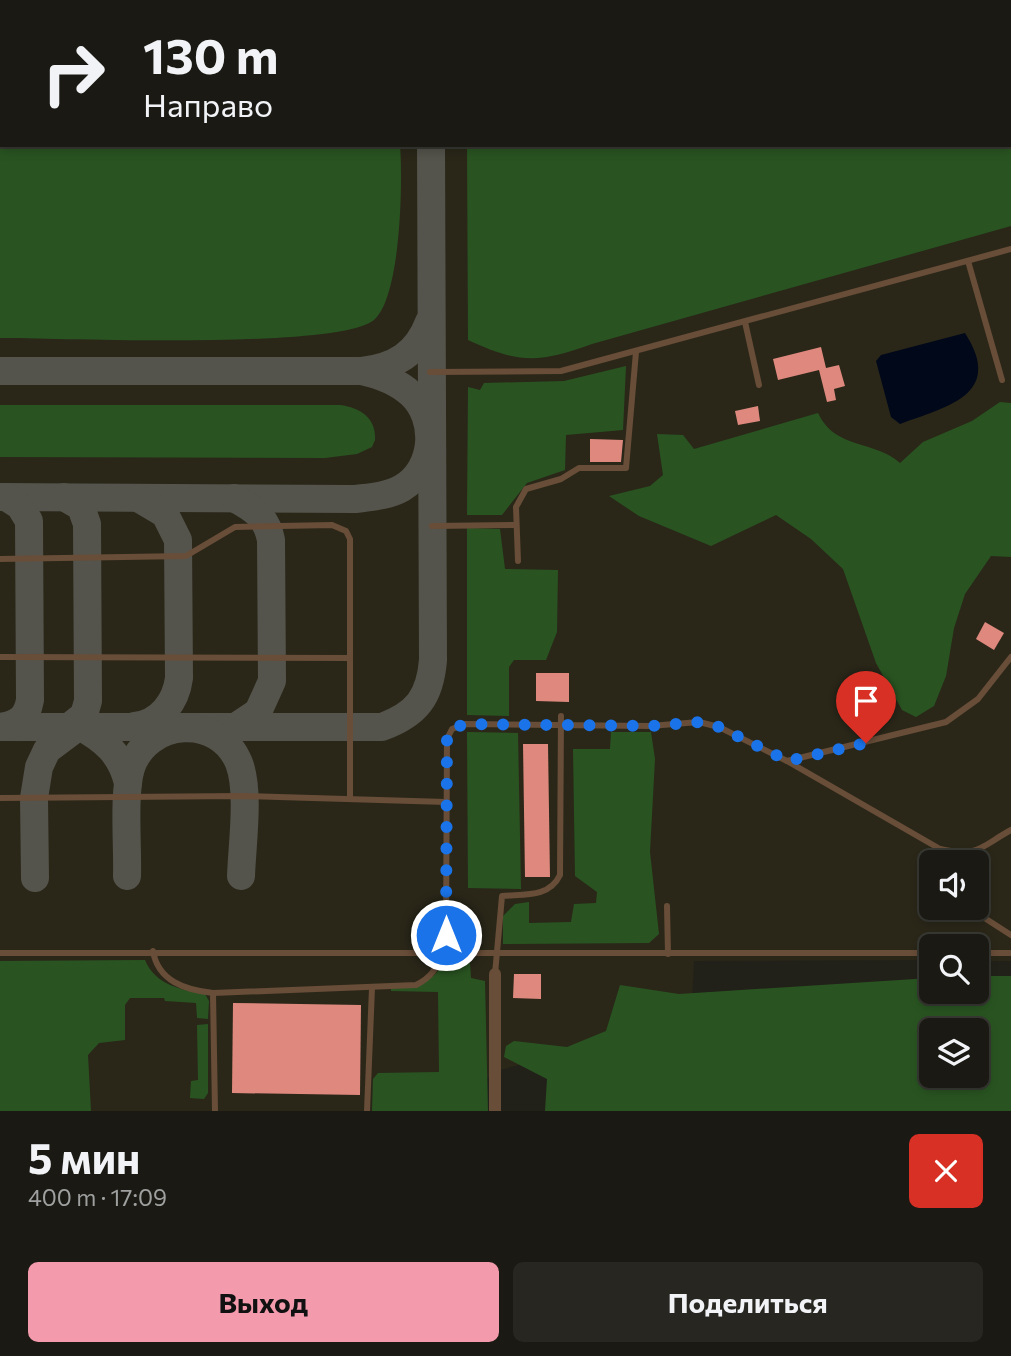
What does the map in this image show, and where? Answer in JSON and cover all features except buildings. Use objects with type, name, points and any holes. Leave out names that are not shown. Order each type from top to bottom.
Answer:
[{"type":"street","points":[[495,974],[495,1111]]},
{"type":"lane","points":[[430,372],[561,372],[1011,249]]},
{"type":"lane","points":[[968,261],[1002,380]]},
{"type":"lane","points":[[745,322],[759,385]]},
{"type":"lane","points":[[518,561],[516,507],[526,489],[561,479],[579,468],[626,468],[636,352]]},
{"type":"lane","points":[[432,526],[516,525]]},
{"type":"lane","points":[[0,559],[186,556],[235,527],[340,527],[350,539],[350,799]]},
{"type":"lane","points":[[0,657],[350,658]]},
{"type":"lane","points":[[788,761],[946,722],[978,699],[1010,659]]},
{"type":"lane","points":[[495,974],[502,896],[547,892],[555,885],[560,875],[561,716]]},
{"type":"lane","points":[[431,951],[443,944],[446,935],[447,739],[452,729],[465,724],[562,726],[699,722],[719,727],[788,761],[940,849],[962,855],[981,851],[1011,830]]},
{"type":"lane","points":[[0,798],[350,799],[446,802]]},
{"type":"lane","points":[[667,906],[668,954]]},
{"type":"lane","points":[[988,920],[1011,935]]},
{"type":"lane","points":[[153,951],[155,963],[165,976],[180,986],[213,993],[416,985],[427,979],[436,968],[442,951]]},
{"type":"lane","points":[[0,953],[919,953]]},
{"type":"lane","points":[[989,953],[1011,953]]},
{"type":"lane","points":[[367,1111],[372,988]]},
{"type":"lane","points":[[213,993],[215,1111]]},
{"type":"shaded area","points":[[0,147],[1011,147],[1011,961],[989,961],[989,934],[919,934],[919,960],[694,961],[691,1019],[497,1071],[477,1086],[476,1111],[0,1111]]},
{"type":"green space","points":[[0,147],[400,147],[400,210],[395,264],[383,307],[374,320],[350,329],[256,339],[0,338]]},
{"type":"green space","points":[[467,147],[1011,147],[1011,226],[558,355],[516,357],[468,340]]},
{"type":"green space","points":[[626,366],[623,430],[566,435],[565,470],[527,483],[502,515],[467,515],[468,387],[480,390],[484,383],[564,381]]},
{"type":"green space","points":[[1000,402],[1011,403],[1011,557],[991,556],[965,594],[954,628],[946,676],[934,706],[916,717],[902,710],[876,663],[843,569],[811,539],[776,515],[711,546],[639,516],[609,496],[650,486],[663,475],[657,434],[683,435],[694,449],[818,413],[834,433],[890,456],[900,463],[923,442],[972,421]]},
{"type":"green space","points":[[0,405],[340,405],[366,415],[373,426],[375,440],[372,447],[357,454],[325,458],[0,457]]},
{"type":"green space","points":[[467,528],[500,529],[505,569],[558,570],[557,632],[546,660],[514,660],[509,667],[509,716],[467,715]]},
{"type":"green space","points":[[467,732],[518,733],[521,889],[468,888]]},
{"type":"green space","points":[[611,732],[651,732],[655,759],[650,852],[659,934],[649,943],[503,944],[503,916],[515,904],[529,902],[529,923],[571,922],[574,904],[596,903],[597,892],[575,876],[573,749],[610,749]]},
{"type":"green space","points":[[145,960],[162,981],[205,994],[209,1001],[208,1019],[197,1018],[196,1003],[165,1001],[164,998],[130,998],[125,1005],[125,1040],[99,1043],[88,1055],[91,1111],[0,1111],[0,961]]},
{"type":"green space","points":[[443,962],[470,962],[471,978],[485,981],[488,1111],[372,1111],[373,1079],[378,1073],[439,1072],[438,992],[391,991],[391,988],[415,985],[428,980]]},
{"type":"green space","points":[[989,976],[1011,976],[1011,1111],[545,1111],[547,1079],[504,1057],[506,1046],[514,1041],[567,1047],[606,1031],[620,985],[679,994],[919,979],[919,1004],[989,1004]]},
{"type":"green space","points":[[208,1024],[208,1093],[204,1099],[190,1098],[191,1081],[198,1080],[197,1025]]},
{"type":"water","points":[[965,333],[976,354],[978,371],[974,385],[965,395],[935,411],[900,424],[891,417],[876,361],[881,355]]},
{"type":"taxiway","points":[[0,727],[382,727],[404,716],[419,703],[429,684],[433,660],[431,147]]},
{"type":"taxiway","points":[[0,497],[355,499],[397,491],[413,480],[421,469],[429,443],[426,417],[420,404],[406,389],[388,379],[362,371],[385,366],[403,357],[418,343],[429,322]]},
{"type":"taxiway","points":[[0,371],[362,371]]},
{"type":"taxiway","points":[[0,727],[21,719],[30,700],[29,521],[20,506],[6,497]]},
{"type":"taxiway","points":[[64,497],[81,507],[87,524],[88,701],[84,715],[69,727]]},
{"type":"taxiway","points":[[135,726],[152,721],[165,710],[174,695],[179,678],[178,540],[165,514],[138,498]]},
{"type":"taxiway","points":[[234,498],[263,519],[271,540],[272,681],[258,712],[237,726]]},
{"type":"taxiway","points":[[35,878],[34,798],[39,767],[47,750],[79,726],[111,749],[121,764],[128,783]]},
{"type":"taxiway","points":[[127,876],[126,806],[131,768],[139,752],[152,740],[167,732],[184,728],[216,736],[229,747],[239,763],[245,803],[241,876]]},
{"type":"route","points":[[446,935],[447,739],[452,729],[465,724],[650,726],[699,722],[719,727],[788,761],[866,743]]}]
